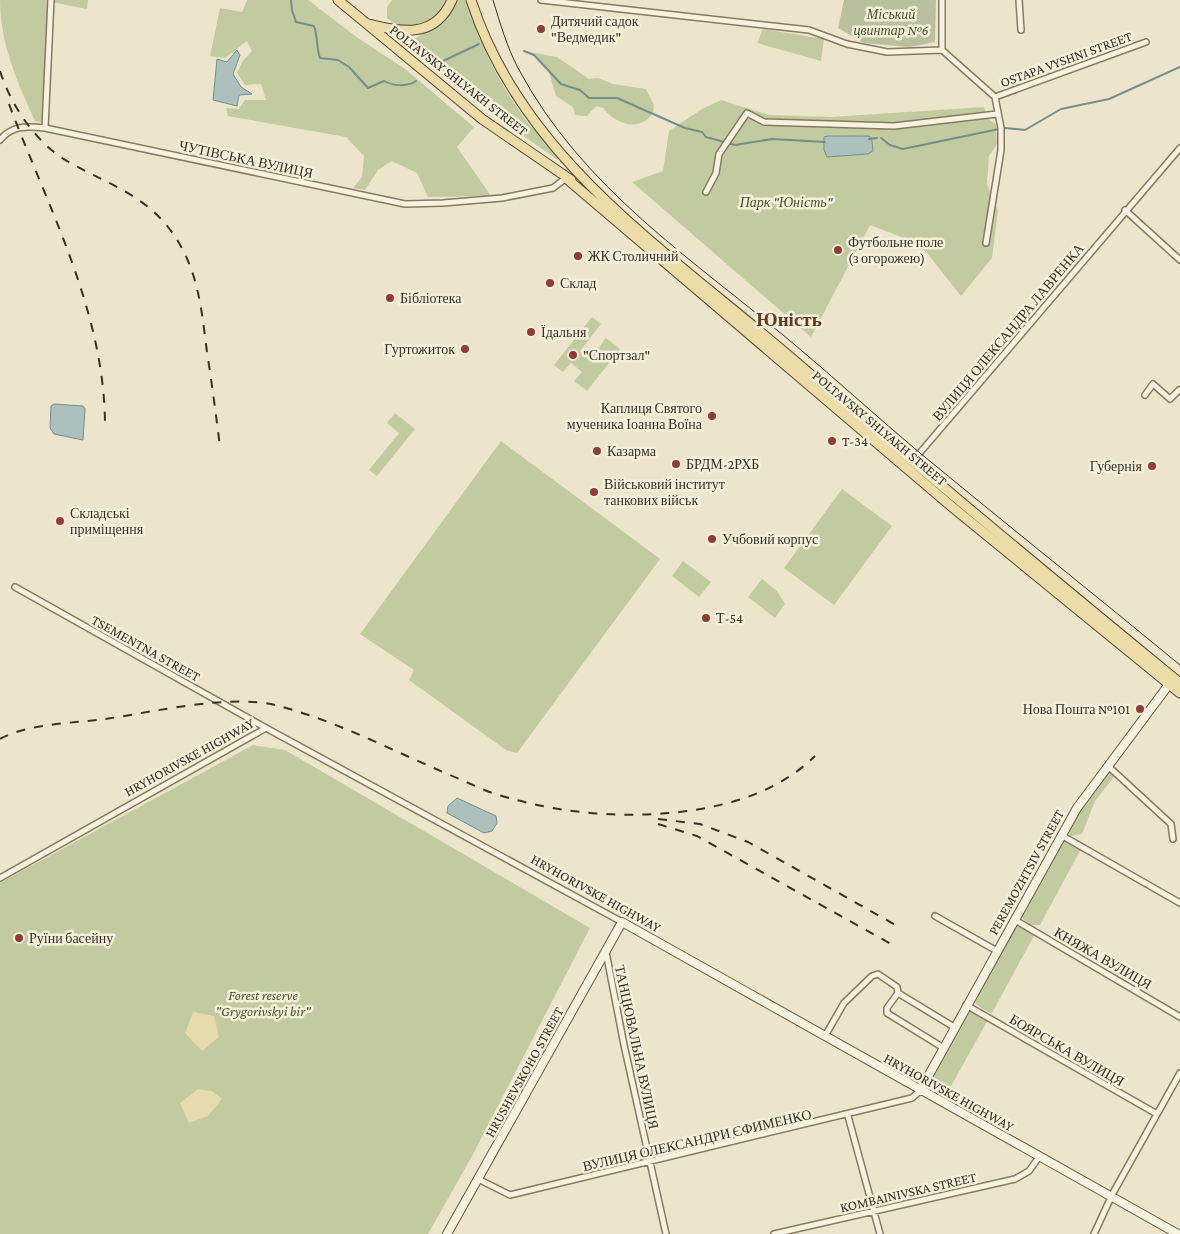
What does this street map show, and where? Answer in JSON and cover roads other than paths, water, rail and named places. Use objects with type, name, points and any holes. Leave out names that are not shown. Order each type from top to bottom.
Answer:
[{"type":"main road","name":"POLTAVSKY SHLYAKH STREET","points":[[338,0],[482,119],[566,178],[909,465],[1174,682],[1180,693]]},
{"type":"main road","points":[[367,24],[397,31],[419,30],[431,25],[440,17],[452,0]]},
{"type":"main road","points":[[471,0],[492,53],[526,110],[581,178],[606,201]]},
{"type":"main road","name":"POLTAVSKY SHLYAKH STREET","points":[[566,178],[606,201],[909,465]]},
{"type":"street","points":[[45,128],[51,0]]},
{"type":"street","points":[[541,0],[573,2],[809,30],[847,44],[887,52],[942,50],[995,97],[997,114],[1002,128],[1001,150],[986,242]]},
{"type":"street","points":[[942,0],[942,50]]},
{"type":"street","points":[[1019,0],[1021,30]]},
{"type":"street","name":"OSTAPA VYSHNI STREET","points":[[995,97],[1146,42]]},
{"type":"street","points":[[706,192],[716,173],[719,154],[747,113],[764,122],[894,126],[997,114]]},
{"type":"street","name":"ЧУТІВСЬКА ВУЛИЦЯ","points":[[0,140],[7,132],[18,128],[30,126],[45,128],[404,204],[502,198],[554,188],[566,178]]},
{"type":"street","name":"ВУЛИЦЯ ОЛЕКСАНДРА ЛАВРЕНКА","points":[[909,465],[1125,210],[1180,148]]},
{"type":"street","points":[[1125,210],[1180,260]]},
{"type":"street","points":[[1145,395],[1154,384],[1170,399],[1179,390]]},
{"type":"street","name":"TSEMENTNA STREET","points":[[15,587],[266,728]]},
{"type":"street","name":"PEREMOZHTSIV STREET","points":[[920,1091],[942,1047],[1077,808],[1174,682]]},
{"type":"street","name":"HRYHORIVSKE HIGHWAY","points":[[0,878],[266,728],[622,922],[920,1091],[1178,1234]]},
{"type":"street","points":[[1108,766],[1171,824],[1173,840]]},
{"type":"street","points":[[1061,836],[1180,904]]},
{"type":"street","points":[[935,916],[997,951]]},
{"type":"street","name":"КНЯЖА ВУЛИЦЯ","points":[[1014,920],[1180,1016]]},
{"type":"street","name":"HRUSHEVSKOHO STREET","points":[[446,1234],[622,922]]},
{"type":"street","name":"ТАНЦЮВАЛЬНА ВУЛИЦЯ","points":[[606,952],[666,1234]]},
{"type":"street","points":[[825,1036],[844,1003],[872,976],[880,975],[897,988],[898,993],[954,1027]]},
{"type":"street","points":[[898,993],[887,1008],[887,1013],[942,1047]]},
{"type":"street","name":"БОЯРСЬКА ВУЛИЦЯ","points":[[966,1005],[1157,1114]]},
{"type":"street","points":[[1094,1234],[1112,1196],[1180,1073]]},
{"type":"street","name":"ВУЛИЦЯ ОЛЕКСАНДРИ ЄФИМЕНКО","points":[[478,1179],[510,1195],[848,1116],[912,1098],[920,1091]]},
{"type":"street","points":[[848,1116],[880,1234]]},
{"type":"street","name":"KOMBAINIVSKA STREET","points":[[774,1234],[874,1213],[1015,1179],[1029,1171],[1039,1157]]},
{"type":"waterway","points":[[291,0],[296,22],[314,26],[320,58],[338,60],[349,67],[368,88],[384,81],[400,85],[416,81]]},
{"type":"waterway","points":[[434,63],[443,61],[479,44]]},
{"type":"waterway","points":[[524,51],[534,55],[561,84],[580,90],[589,98],[617,98],[685,128],[702,132],[706,137],[735,145],[772,139],[825,142]]},
{"type":"waterway","points":[[1005,128],[1025,130],[1061,109],[1109,99],[1180,67]]},
{"type":"waterway","points":[[881,138],[890,145],[903,149],[999,129]]},
{"type":"waterway","points":[[869,139],[877,138]]},
{"type":"tram line","points":[[493,0],[514,60],[544,111],[574,151],[607,187],[680,252],[795,345],[920,453],[1180,665]]},
{"type":"railway","points":[[0,71],[11,97],[26,122],[45,144],[67,161],[121,189],[146,205],[168,227],[178,241],[192,271],[200,302],[220,447]]},
{"type":"railway","points":[[9,104],[57,222],[85,301],[95,342],[102,384],[105,426]]},
{"type":"railway","points":[[0,739],[36,727],[105,719],[191,705],[256,702],[275,705],[320,719],[495,794],[571,811],[618,815],[688,811],[740,799],[756,794],[787,778],[815,756]]},
{"type":"railway","points":[[658,819],[700,824],[748,842],[899,927]]},
{"type":"railway","points":[[658,824],[697,836],[891,944]]},
{"type":"place","name":"Дитячий садок \"Ведмедик\"","points":[[541,29]]},
{"type":"place","name":"Футбольне поле (з огорожею)","points":[[838,250]]},
{"type":"place","name":"ЖК Столичний","points":[[578,256]]},
{"type":"place","name":"Склад","points":[[550,283]]},
{"type":"place","name":"Бібліотека","points":[[390,298]]},
{"type":"place","name":"Їдальня","points":[[531,332]]},
{"type":"place","name":"Гуртожиток","points":[[465,349]]},
{"type":"place","name":"\"Спортзал\"","points":[[573,355]]},
{"type":"place","name":"Каплиця Святого мученика Іоанна Воїна","points":[[712,416]]},
{"type":"place","name":"T-34","points":[[832,441]]},
{"type":"place","name":"Казарма","points":[[597,451]]},
{"type":"place","name":"БРДМ-2РХБ","points":[[676,464]]},
{"type":"place","name":"Губернія","points":[[1152,466]]},
{"type":"place","name":"Військовий інститут танкових військ","points":[[594,492]]},
{"type":"place","name":"Складські приміщення","points":[[60,521]]},
{"type":"place","name":"Учбовий корпус","points":[[712,539]]},
{"type":"place","name":"Т-54","points":[[706,618]]},
{"type":"place","name":"Нова Пошта №101","points":[[1140,709]]},
{"type":"place","name":"Руїни басейну","points":[[19,938]]},
{"type":"district","name":"Юність","points":[[789,319]]},
{"type":"park label","name":"Міський цвинтар №6","points":[[891,22]]},
{"type":"park label","name":"Парк \"Юність\"","points":[[786,202]]},
{"type":"park label","name":"Forest reserve \"Grygorivskyi bir\"","points":[[263,1004]]}]
